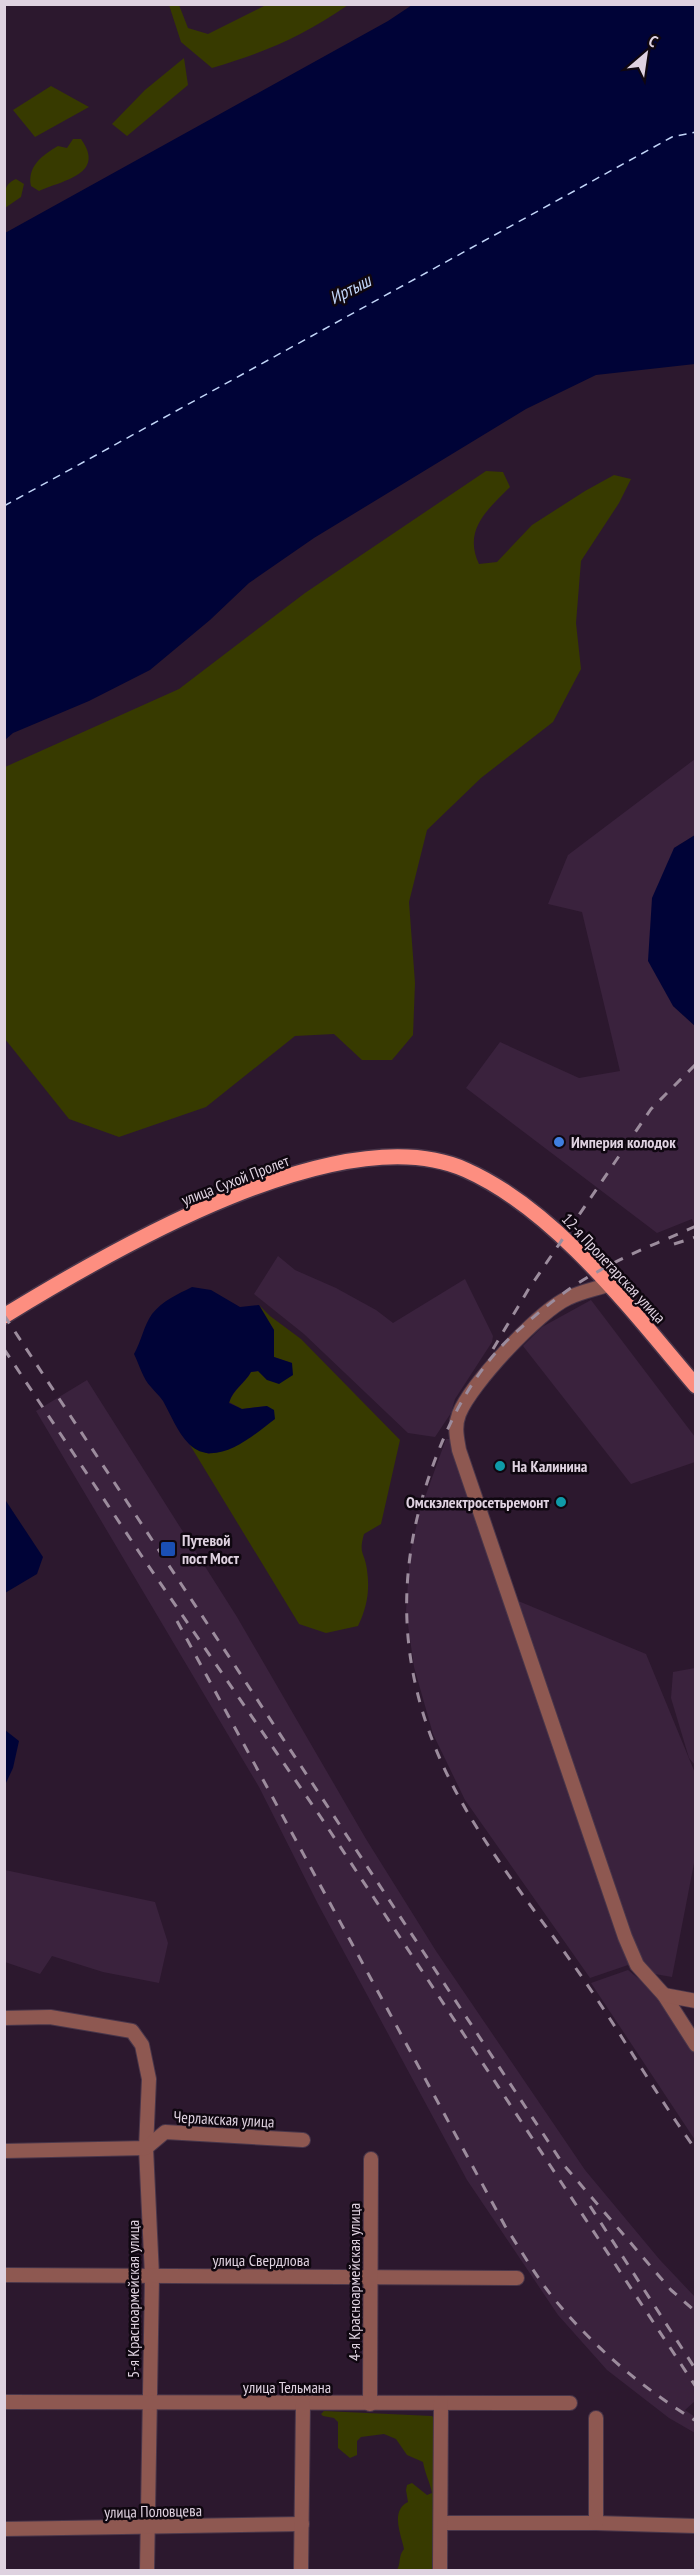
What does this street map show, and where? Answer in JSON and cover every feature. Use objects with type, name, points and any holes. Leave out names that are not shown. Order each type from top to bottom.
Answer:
[{"type":"main road","name":"улица Сухой Пролет","points":[[4,1316],[58,1283],[150,1233],[242,1193],[321,1168],[369,1158],[409,1157],[447,1163],[496,1186]]},
{"type":"main road","name":"12-я Пролетарская улица","points":[[496,1186],[564,1237],[696,1386]]},
{"type":"street","points":[[608,1285],[568,1298],[537,1320],[481,1381],[462,1409],[455,1427],[459,1450],[625,1937],[637,1965],[664,1995],[696,2044]]},
{"type":"street","points":[[664,1995],[696,2001]]},
{"type":"street","name":"5-я Красноармейская улица","points":[[4,2018],[50,2017],[132,2031],[142,2045],[149,2079],[146,2148],[153,2276],[147,2571]]},
{"type":"street","name":"Черлакская улица","points":[[146,2148],[165,2132],[303,2140]]},
{"type":"street","points":[[4,2151],[146,2148]]},
{"type":"street","name":"4-я Красноармейская улица","points":[[370,2404],[371,2159]]},
{"type":"street","name":"улица Свердлова","points":[[4,2276],[517,2278]]},
{"type":"street","name":"улица Тельмана","points":[[4,2402],[570,2403]]},
{"type":"street","points":[[301,2571],[303,2403]]},
{"type":"street","points":[[440,2571],[441,2403]]},
{"type":"street","points":[[596,2418],[596,2523]]},
{"type":"street","points":[[441,2523],[596,2523],[696,2526]]},
{"type":"street","name":"улица Половцева","points":[[4,2529],[302,2524]]},
{"type":"shaded area","points":[[169,5],[179,5],[188,28],[208,34],[266,5],[348,5],[315,26],[283,42],[212,68],[181,42]]},
{"type":"shaded area","points":[[184,58],[188,85],[127,136],[112,124],[145,90]]},
{"type":"shaded area","points":[[51,86],[89,107],[35,137],[13,110]]},
{"type":"shaded area","points":[[73,139],[81,139],[87,151],[88,160],[85,168],[70,179],[39,191],[31,186],[31,173],[37,162],[58,146],[67,148]]},
{"type":"shaded area","points":[[16,179],[24,184],[21,197],[5,208],[7,187]]},
{"type":"shaded area","points":[[486,471],[503,472],[510,487],[480,521],[474,541],[479,564],[497,562],[532,525],[585,491],[614,475],[631,479],[619,503],[581,561],[576,623],[581,669],[553,722],[481,778],[427,830],[409,902],[415,983],[413,1035],[392,1060],[362,1060],[334,1034],[295,1036],[206,1107],[119,1137],[69,1119],[5,1039],[5,767],[179,689],[305,593]]},
{"type":"shaded area","points":[[695,759],[695,835],[674,848],[673,1006],[695,1026],[695,1227],[692,1219],[657,1233],[466,1088],[500,1042],[579,1078],[620,1071],[582,912],[548,904],[568,855]]},
{"type":"shaded area","points":[[278,1256],[295,1270],[336,1288],[376,1310],[393,1323],[465,1279],[493,1336],[492,1342],[455,1399],[451,1413],[435,1437],[408,1433],[304,1334],[254,1294]]},
{"type":"shaded area","points":[[591,1300],[695,1437],[695,1462],[631,1484],[523,1346],[542,1327]]},
{"type":"shaded area","points":[[259,1305],[301,1339],[400,1440],[381,1524],[364,1534],[362,1541],[368,1592],[364,1612],[358,1626],[326,1633],[299,1624],[190,1445],[209,1454],[267,1406],[242,1409],[229,1402],[251,1372],[259,1371],[267,1380],[292,1363],[274,1357],[274,1330]]},
{"type":"shaded area","points":[[87,1380],[237,1617],[366,1839],[436,1951],[585,2170],[660,2260],[695,2297],[695,2401],[685,2410],[695,2417],[695,2433],[669,2418],[607,2370],[558,2315],[467,2180],[318,1904],[259,1787],[36,1411]]},
{"type":"shaded area","points":[[446,1439],[453,1439],[504,1595],[646,1654],[695,1773],[695,1858],[672,1977],[638,1971],[628,1965],[590,1978],[465,1800],[433,1734],[414,1667],[406,1611],[410,1553],[420,1511]]},
{"type":"shaded area","points":[[695,1668],[695,1765],[689,1758],[671,1698],[673,1672]]},
{"type":"shaded area","points":[[5,1870],[155,1902],[168,1943],[159,1983],[103,1972],[52,1956],[40,1974],[5,1962]]},
{"type":"shaded area","points":[[628,1970],[657,1994],[695,2054],[695,2140],[591,1983]]},
{"type":"shaded area","points":[[324,2411],[432,2416],[436,2420],[436,2538],[433,2570],[397,2570],[404,2549],[398,2517],[399,2511],[408,2502],[407,2485],[412,2483],[427,2495],[432,2493],[423,2462],[407,2455],[396,2439],[384,2434],[361,2437],[357,2441],[357,2455],[350,2458],[338,2448],[338,2422],[334,2418],[323,2416],[321,2414]]},
{"type":"water","name":"Иртыш","points":[[412,5],[695,5],[695,364],[596,375],[526,409],[314,538],[249,583],[210,620],[150,670],[89,701],[13,733],[5,740],[5,233],[388,21]]},
{"type":"water","points":[[695,835],[695,1026],[673,1006],[648,961],[652,898],[674,848]]},
{"type":"water","points":[[192,1287],[211,1290],[240,1307],[259,1305],[274,1330],[274,1357],[292,1363],[293,1375],[279,1384],[267,1380],[258,1371],[251,1372],[236,1390],[229,1403],[242,1409],[267,1406],[274,1410],[275,1419],[245,1441],[222,1452],[199,1451],[189,1444],[163,1401],[148,1384],[134,1354],[147,1323],[156,1309]]},
{"type":"water","points":[[4,1498],[43,1557],[37,1574],[5,1593]]},
{"type":"water","points":[[5,1730],[19,1741],[13,1768],[5,1785]]},
{"type":"ferry route","points":[[4,506],[672,137],[696,132]]},
{"type":"railway","points":[[493,1349],[528,1290],[651,1109],[696,1064]]},
{"type":"railway","points":[[696,1226],[621,1259],[575,1285],[524,1325],[491,1358],[471,1386],[454,1416],[426,1485],[416,1522],[407,1597],[408,1634],[413,1671],[422,1709],[449,1779],[484,1840],[586,1983],[696,2150]]},
{"type":"railway","points":[[674,1244],[696,1237]]},
{"type":"railway","points":[[4,1315],[563,2164],[671,2290],[696,2312]]},
{"type":"railway","points":[[4,1349],[141,1555],[320,1816],[696,2387]]},
{"type":"railway","points":[[177,1621],[505,2226],[527,2261],[551,2295],[600,2348],[637,2380],[696,2421]]},
{"type":"railway","points":[[590,2206],[696,2370]]},
{"type":"place","name":"Империя колодок","points":[[559,1142]]},
{"type":"place","name":"На Калинина","points":[[500,1466]]},
{"type":"place","name":"Омскэлектросетьремонт","points":[[561,1502]]},
{"type":"place","name":"Путевой пост Мост","points":[[168,1549]]}]
